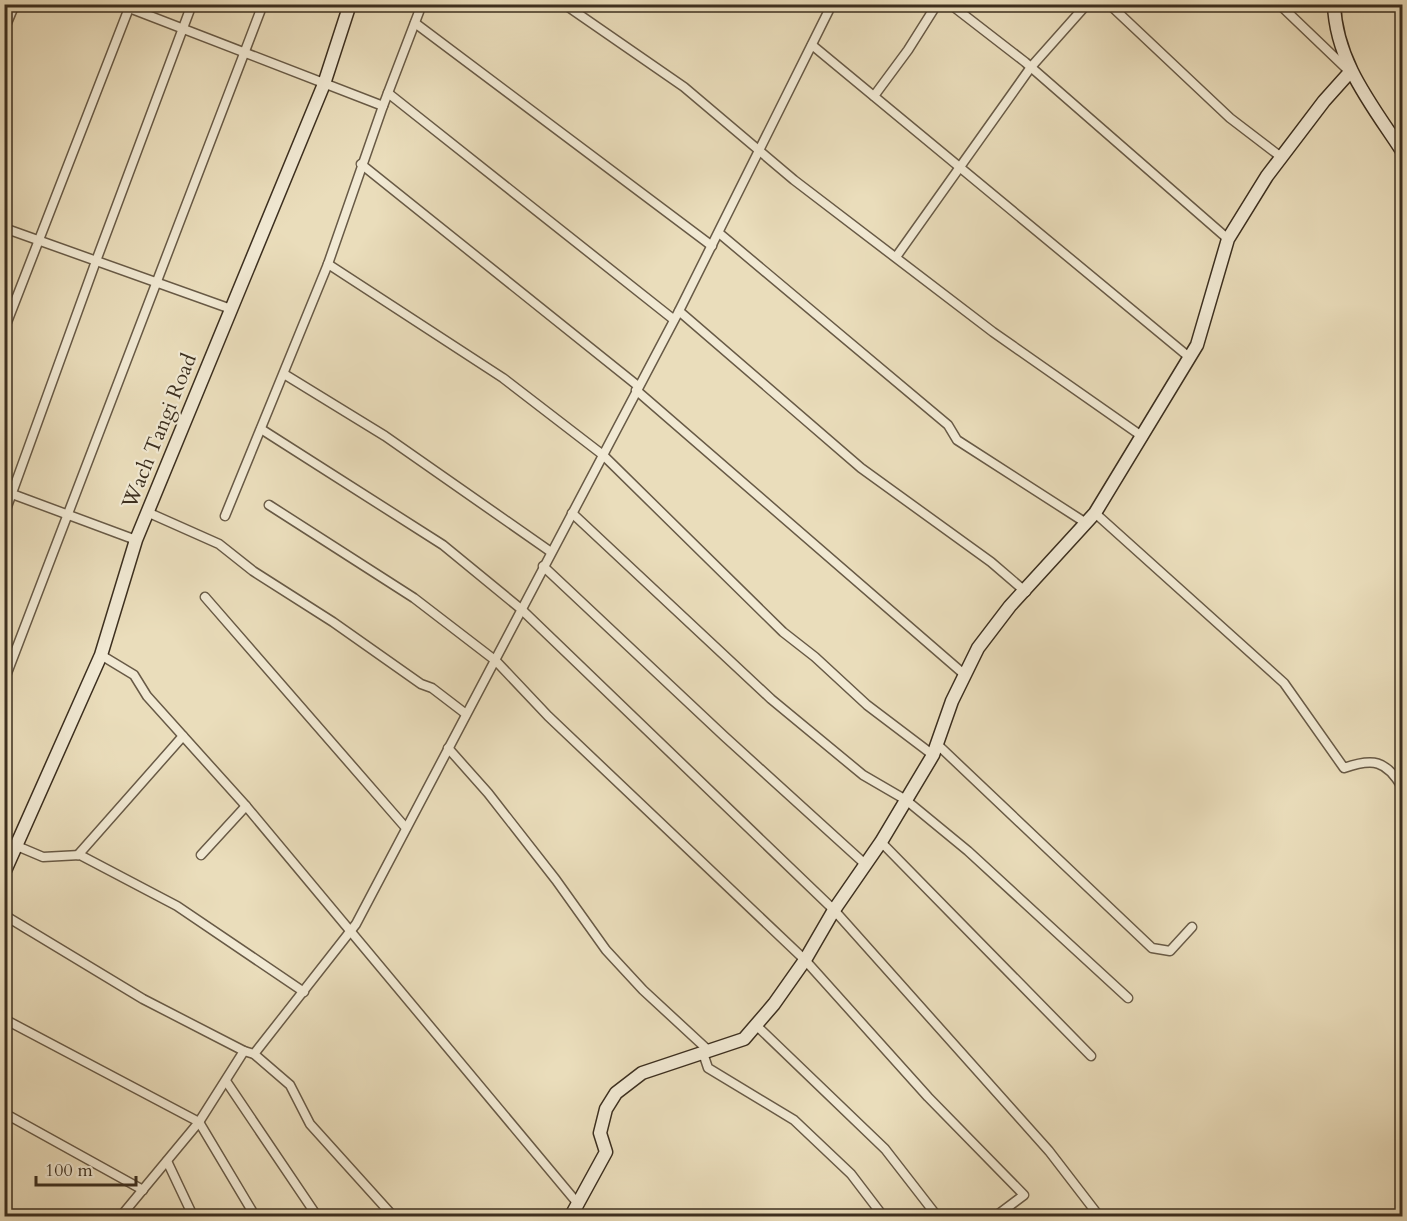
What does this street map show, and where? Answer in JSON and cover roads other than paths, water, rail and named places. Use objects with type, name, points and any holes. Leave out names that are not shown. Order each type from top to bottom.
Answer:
[{"type":"street","points":[[4,30],[15,4]]},
{"type":"street","points":[[119,4],[244,55],[383,106]]},
{"type":"street","points":[[4,515],[9,492],[192,4]]},
{"type":"street","points":[[4,681],[263,4]]},
{"type":"street","name":"Wach Tangi Road","points":[[4,873],[101,654],[136,540],[324,84],[351,4]]},
{"type":"street","points":[[225,516],[328,264],[361,165],[422,4]]},
{"type":"street","points":[[564,4],[684,87],[760,151],[993,332],[1143,437]]},
{"type":"street","points":[[254,1054],[350,932],[496,661],[543,566],[712,246],[832,4]]},
{"type":"street","points":[[874,96],[908,50],[937,4]]},
{"type":"street","points":[[950,4],[1031,67],[1228,239]]},
{"type":"street","points":[[896,257],[1031,67],[1087,4]]},
{"type":"street","points":[[1109,4],[1230,118],[1281,157]]},
{"type":"street","points":[[1279,4],[1350,72]]},
{"type":"street","points":[[1334,4],[1338,40],[1350,72],[1402,151]]},
{"type":"street","points":[[4,330],[129,8]]},
{"type":"street","points":[[415,23],[712,246]]},
{"type":"street","points":[[812,45],[1190,357]]},
{"type":"street","points":[[572,1216],[606,1152],[600,1133],[606,1109],[616,1093],[642,1072],[744,1039],[757,1026],[805,960],[834,910],[881,842],[936,750],[952,701],[978,648],[1010,606],[1026,592],[1095,513],[1190,357],[1197,345],[1228,239],[1281,157],[1324,101],[1350,72]]},
{"type":"street","points":[[388,93],[676,315],[861,468],[991,562],[1026,592]]},
{"type":"street","points":[[361,165],[637,388],[965,675]]},
{"type":"street","points":[[4,228],[231,309]]},
{"type":"street","points":[[718,233],[949,426],[957,440],[1086,523]]},
{"type":"street","points":[[328,264],[503,378],[603,455],[783,632],[815,657],[867,705],[936,750],[1152,948],[1170,951],[1192,927]]},
{"type":"street","points":[[284,374],[385,436],[551,552]]},
{"type":"street","points":[[261,429],[443,545],[521,609],[834,910],[1049,1151],[1097,1216]]},
{"type":"street","points":[[9,492],[136,540]]},
{"type":"street","points":[[269,505],[414,598],[496,661],[548,716],[805,960],[928,1097],[1024,1195],[996,1216]]},
{"type":"street","points":[[147,512],[219,544],[253,571],[333,622],[421,684],[432,688],[466,714]]},
{"type":"street","points":[[572,513],[771,699],[863,775],[906,800],[968,850],[1128,998]]},
{"type":"street","points":[[1095,513],[1284,683],[1344,768],[1367,760],[1392,770],[1402,787]]},
{"type":"street","points":[[543,566],[740,751],[865,864]]},
{"type":"street","points":[[205,597],[406,828]]},
{"type":"street","points":[[101,654],[134,675],[147,696],[246,806],[579,1205]]},
{"type":"street","points":[[78,855],[183,736]]},
{"type":"street","points":[[448,748],[488,793],[556,880],[606,950],[706,1052],[708,1068],[794,1120],[851,1174],[883,1216]]},
{"type":"street","points":[[201,855],[246,806]]},
{"type":"street","points":[[881,842],[1091,1056]]},
{"type":"street","points":[[17,846],[43,857],[78,855],[177,906],[304,992]]},
{"type":"street","points":[[4,915],[143,999],[254,1054],[290,1085],[310,1124],[393,1216]]},
{"type":"street","points":[[4,1019],[199,1122],[255,1216]]},
{"type":"street","points":[[757,1026],[885,1149],[937,1216]]},
{"type":"street","points":[[121,1216],[199,1122],[244,1051]]},
{"type":"street","points":[[226,1081],[317,1216]]},
{"type":"street","points":[[4,1113],[143,1190]]},
{"type":"street","points":[[167,1161],[193,1216]]},
{"type":"street","points":[[4,1213],[11,1216]]}]
